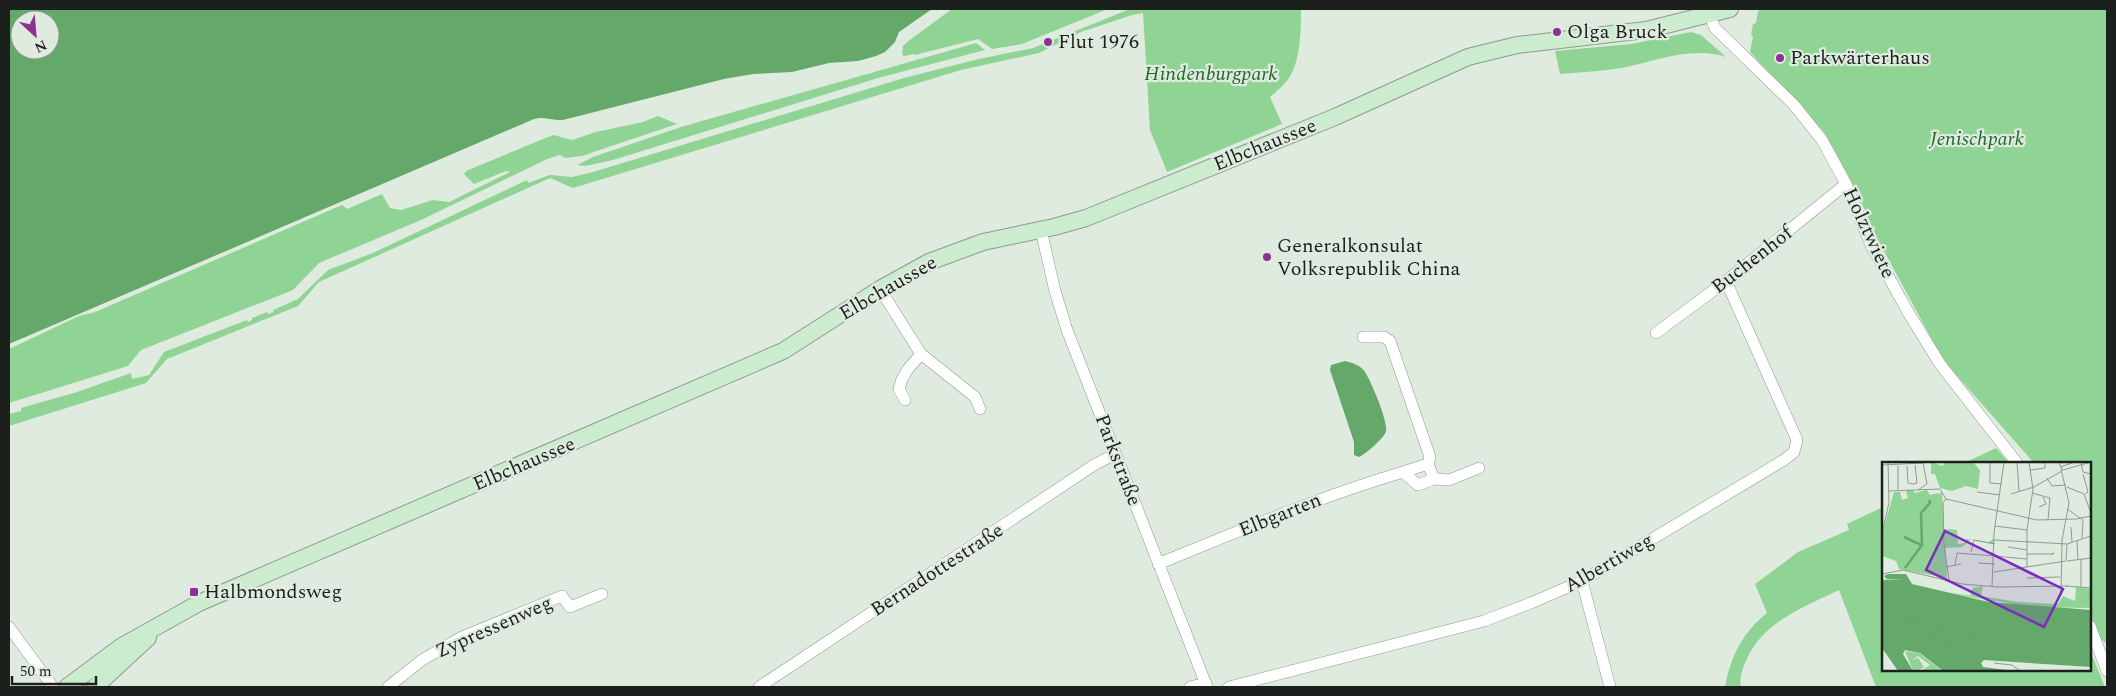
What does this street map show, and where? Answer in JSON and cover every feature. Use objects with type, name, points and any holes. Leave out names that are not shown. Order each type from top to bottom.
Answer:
[{"type":"main road","name":"Elbchaussee","points":[[67,687],[122,646],[161,626],[199,603],[272,570],[414,512],[783,351],[880,289],[922,265],[953,252],[998,238],[1041,230],[1094,215],[1335,116],[1476,54],[1517,45],[1646,30],[1730,9]]},
{"type":"main road","name":"Elbchaussee","points":[[95,687],[161,626]]},
{"type":"street","name":"Holztwiete","points":[[1709,14],[1715,28],[1794,105],[1822,140],[1846,184],[1871,245],[1917,327],[1940,364],[2015,462]]},
{"type":"street","name":"Buchenhof","points":[[1656,333],[1726,281],[1846,184]]},
{"type":"street","name":"Parkstraße","points":[[1041,230],[1059,308],[1206,685]]},
{"type":"street","name":"Albertiweg","points":[[1229,687],[1484,622],[1582,581],[1784,460],[1794,452],[1797,440],[1726,281]]},
{"type":"street","points":[[880,289],[921,354],[975,397],[980,409]]},
{"type":"street","points":[[1363,337],[1384,337],[1390,341],[1430,456],[1428,464],[1434,480]]},
{"type":"street","points":[[905,400],[899,389],[902,379],[921,354]]},
{"type":"street","name":"Bernadottestraße","points":[[759,687],[1094,465],[1115,454]]},
{"type":"street","name":"Elbgarten","points":[[1158,564],[1276,515],[1351,488],[1428,464]]},
{"type":"street","points":[[1403,472],[1418,485],[1434,480],[1449,480],[1479,468]]},
{"type":"street","points":[[1582,581],[1610,687]]},
{"type":"street","name":"Zypressenweg","points":[[388,687],[422,660],[462,637],[562,596],[570,607],[602,594]]},
{"type":"street","points":[[9,627],[53,687]]},
{"type":"street","points":[[2091,629],[2107,671]]},
{"type":"street","points":[[1190,687],[1206,685]]},
{"type":"green space","points":[[952,9],[1108,9],[1022,44],[992,49],[978,39],[915,55],[902,55],[903,46],[907,42]]},
{"type":"green space","name":"Hindenburgpark","points":[[1130,9],[1301,9],[1300,44],[1296,62],[1289,78],[1270,97],[1282,124],[1167,172],[1150,130],[1143,13],[1132,15],[1081,32],[1039,53],[961,70],[573,188],[550,178],[319,282],[298,306],[167,359],[146,383],[9,426],[9,414],[21,411],[21,408],[77,392],[131,373],[132,379],[149,375],[164,352],[247,320],[248,322],[252,318],[267,312],[268,314],[274,312],[273,310],[298,299],[328,270],[373,253],[527,180],[528,183],[550,175],[572,177],[593,172],[904,78],[979,59],[1033,48]]},
{"type":"green space","name":"Jenischpark","points":[[1762,9],[2107,9],[2107,644],[2098,637],[2091,614],[2091,462],[2033,462],[1943,360],[1878,240],[1856,190],[1824,132],[1750,52],[1753,37],[1751,34],[1753,24],[1756,23],[1758,11]]},
{"type":"green space","points":[[1691,32],[1701,35],[1726,57],[1700,53],[1687,54],[1622,68],[1560,74],[1555,51],[1631,44]]},
{"type":"green space","points":[[976,43],[985,50],[878,78],[613,160],[585,166],[577,165],[593,157],[681,127]]},
{"type":"green space","points":[[658,116],[677,124],[582,156],[565,158],[560,155],[547,159],[421,220],[319,263],[293,290],[141,350],[128,366],[9,403],[9,349],[79,316],[95,312],[342,205],[347,209],[382,194],[390,208],[401,210],[433,200],[449,202],[510,172],[506,171],[474,184],[464,174],[466,171],[548,137],[554,135],[572,140],[596,132],[643,122]]},
{"type":"green space","points":[[1996,448],[2008,462],[1966,462]]},
{"type":"green space","points":[[1882,507],[1882,671],[2091,671],[2091,652],[2105,687],[1876,687],[1839,590],[1785,617],[1773,626],[1753,647],[1743,667],[1740,681],[1741,687],[1725,687],[1734,655],[1744,637],[1767,613],[1755,584],[1798,552],[1849,530],[1847,524]]},
{"type":"shaded area","points":[[9,9],[932,9],[899,32],[895,42],[885,52],[858,61],[829,63],[792,72],[753,74],[724,79],[563,120],[534,119],[9,344]]},
{"type":"shaded area","points":[[1345,361],[1359,366],[1365,372],[1378,401],[1386,426],[1383,437],[1359,457],[1354,455],[1354,442],[1330,370],[1331,365]]},
{"type":"place","name":"Olga Bruck","points":[[1557,32]]},
{"type":"place","name":"Flut 1976","points":[[1048,42]]},
{"type":"place","name":"Parkwärterhaus","points":[[1780,58]]},
{"type":"place","name":"Generalkonsulat Volksrepublik China","points":[[1267,257]]},
{"type":"place","name":"Halbmondsweg","points":[[194,592]]}]
